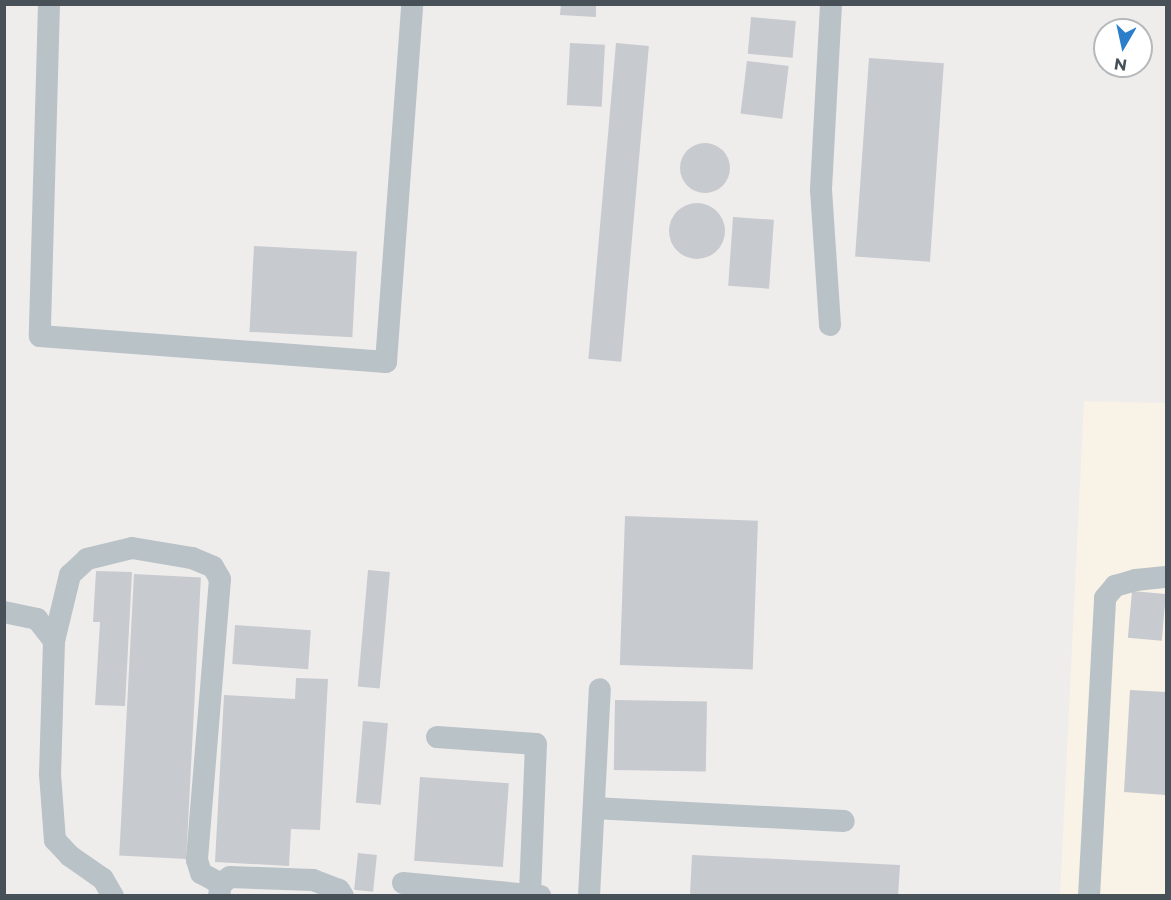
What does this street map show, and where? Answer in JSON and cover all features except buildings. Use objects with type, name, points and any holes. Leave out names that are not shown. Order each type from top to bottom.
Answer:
[{"type":"lane","points":[[50,4],[40,336],[386,362],[412,4]]},
{"type":"lane","points":[[830,325],[821,189],[831,4]]},
{"type":"lane","points":[[113,896],[103,879],[70,856],[55,840],[50,774],[54,641],[70,575],[87,559],[132,548],[192,558],[213,567],[220,579],[197,860],[201,873],[220,890],[230,877],[313,880],[339,890],[342,896]]},
{"type":"lane","points":[[1089,896],[1105,598],[1115,586],[1136,580],[1167,577]]},
{"type":"lane","points":[[4,612],[38,619],[54,641]]},
{"type":"lane","points":[[589,896],[600,688]]},
{"type":"lane","points":[[403,884],[535,895],[536,744],[437,737]]},
{"type":"lane","points":[[594,808],[844,821]]},
{"type":"shaded area","points":[[1084,401],[1166,403],[1166,895],[1060,896]]}]
